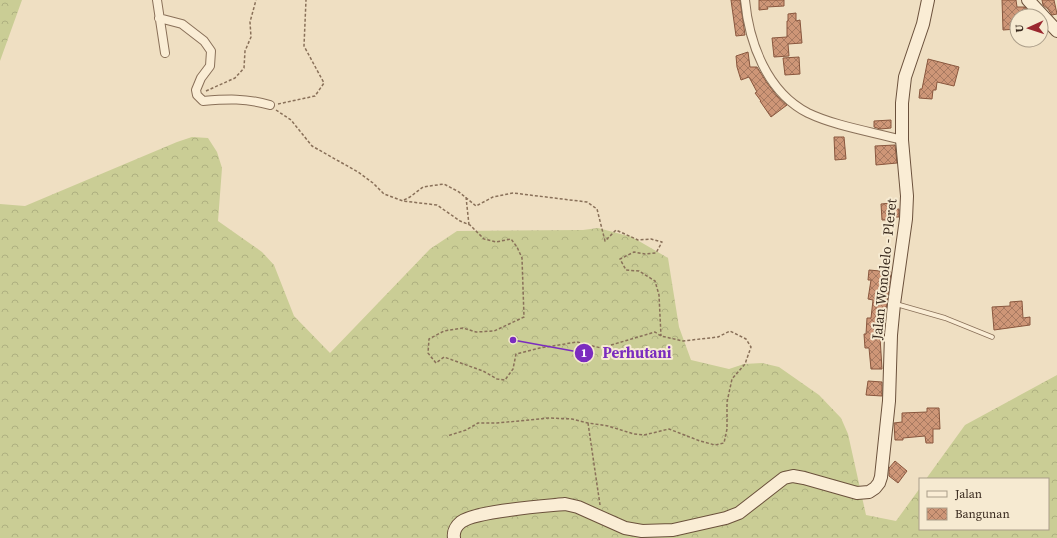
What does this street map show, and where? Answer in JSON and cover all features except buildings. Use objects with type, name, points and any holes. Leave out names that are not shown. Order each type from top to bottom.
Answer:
[{"type":"main road","name":"Jalan Wonolelo - Pleret","points":[[602,517],[626,528],[642,531],[673,530],[739,514],[784,478],[793,476],[857,493],[869,492],[875,488],[881,477],[889,401],[891,335],[894,304],[906,219],[907,196],[902,140],[902,102],[905,77],[923,24],[928,0]]},
{"type":"main road","points":[[1028,0],[1057,31]]},
{"type":"main road","points":[[454,538],[455,529],[462,521],[487,513],[565,504],[578,507],[602,517]]},
{"type":"street","points":[[157,0],[166,52]]},
{"type":"street","points":[[745,0],[749,28],[754,45],[768,74],[786,96],[807,112],[823,119],[902,140]]},
{"type":"street","points":[[159,18],[182,24],[204,40],[211,51],[210,66],[196,90],[197,96],[203,101],[232,99],[254,101],[270,105]]},
{"type":"lane","points":[[894,304],[945,318],[992,337]]},
{"type":"path","points":[[197,96],[235,78],[244,68],[245,51],[251,37],[250,22],[256,0]]},
{"type":"path","points":[[270,105],[315,96],[324,83],[304,46],[306,0]]},
{"type":"path","points":[[270,105],[291,120],[312,146],[358,172],[373,183],[384,194],[403,201],[437,205],[460,221],[469,225],[484,239],[496,242],[511,239],[517,247],[522,258],[524,317],[494,331],[476,332],[463,328],[444,331],[434,336],[430,339],[428,353],[436,363],[444,357],[483,370],[497,379],[505,380],[513,369],[516,354],[540,348],[577,342],[601,348],[655,332],[661,336],[683,341],[718,337],[730,331],[746,339],[751,347],[745,364],[732,379],[727,402],[727,429],[724,443],[715,445],[669,429],[644,435],[572,418],[478,423],[466,430],[447,436]]},
{"type":"path","points":[[403,201],[423,187],[444,184],[459,192],[476,206],[492,197],[513,193],[587,202],[597,209],[605,241],[616,230],[638,240],[651,239],[662,242],[656,253],[646,254],[634,252],[620,259],[626,270],[640,272],[655,280],[659,295],[661,336]]},
{"type":"path","points":[[466,197],[469,225]]},
{"type":"path","points":[[588,423],[602,517]]},
{"type":"green space","points":[[0,0],[22,0],[0,61]]},
{"type":"green space","points":[[192,137],[208,138],[217,152],[222,168],[218,221],[262,252],[274,265],[294,316],[330,353],[430,249],[457,231],[583,230],[598,228],[632,237],[668,258],[679,327],[691,360],[729,369],[744,364],[762,363],[779,367],[819,395],[841,418],[848,434],[866,515],[896,521],[919,489],[919,530],[1049,530],[1049,478],[927,478],[965,425],[1057,375],[1057,538],[0,538],[0,204],[25,206]]},
{"type":"place","name":"Perhutani","points":[[513,340]]}]
